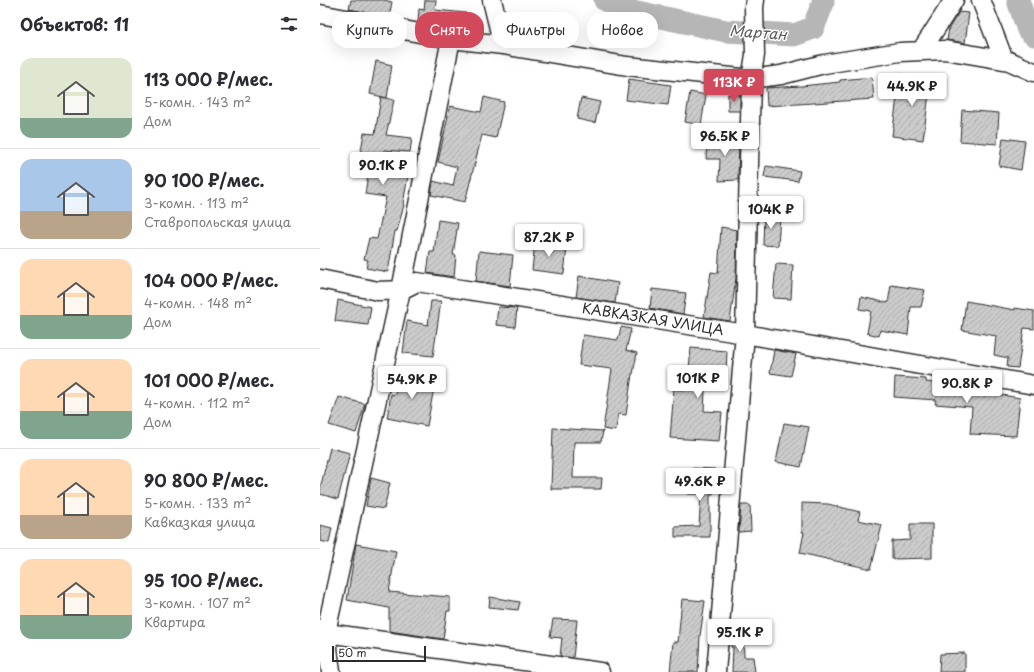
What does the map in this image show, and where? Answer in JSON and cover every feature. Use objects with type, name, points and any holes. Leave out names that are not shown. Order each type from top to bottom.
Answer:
[{"type":"street","points":[[492,0],[495,12]]},
{"type":"street","points":[[921,52],[954,0]]},
{"type":"street","points":[[981,0],[1004,60]]},
{"type":"street","points":[[716,672],[745,334],[751,79],[755,55],[754,3]]},
{"type":"street","points":[[320,14],[415,32]]},
{"type":"street","points":[[331,672],[323,632],[401,290],[449,48]]},
{"type":"street","points":[[521,48],[627,66],[751,79],[781,75],[824,64],[900,52],[945,50],[1004,60],[1034,72]]},
{"type":"street","name":"КАВКАЗКАЯ УЛИЦА","points":[[320,279],[378,291],[401,290],[417,282],[745,334],[1034,385]]},
{"type":"street","points":[[323,632],[600,672]]},
{"type":"building","points":[[351,0],[384,0],[392,2],[390,12],[364,12],[349,9]]},
{"type":"building","points":[[425,0],[436,0],[435,10],[456,12],[419,12],[419,9],[424,10]]},
{"type":"building","points":[[959,12],[969,13],[965,43],[947,40],[949,28]]},
{"type":"building","points":[[376,61],[392,65],[387,98],[370,94]]},
{"type":"building","points":[[900,74],[931,78],[923,140],[892,136]]},
{"type":"building","points":[[872,77],[874,99],[767,106],[766,88],[840,82],[840,80]]},
{"type":"building","points":[[629,79],[671,85],[668,105],[626,100]]},
{"type":"building","points":[[690,92],[706,95],[701,125],[685,122]]},
{"type":"building","points":[[728,94],[740,95],[740,111],[728,111]]},
{"type":"building","points":[[381,97],[394,100],[386,135],[412,138],[410,152],[384,150],[380,173],[408,176],[404,205],[397,231],[395,231],[388,272],[366,268],[368,260],[364,259],[369,238],[377,239],[386,197],[365,194],[368,174],[357,173],[364,133],[375,134]]},
{"type":"building","points":[[484,97],[504,102],[496,138],[482,135],[465,202],[431,195],[433,181],[453,186],[457,167],[438,162],[450,106],[481,112]]},
{"type":"building","points":[[581,98],[600,102],[595,123],[577,119]]},
{"type":"building","points":[[962,110],[999,113],[997,144],[960,141]]},
{"type":"building","points":[[707,137],[739,140],[738,180],[719,181],[720,159],[706,159]]},
{"type":"building","points":[[1003,138],[1025,141],[1021,170],[999,166]]},
{"type":"building","points":[[766,166],[800,171],[798,181],[764,177]]},
{"type":"building","points":[[764,214],[780,215],[778,246],[763,245]]},
{"type":"building","points":[[438,220],[458,223],[453,255],[456,255],[454,277],[427,273],[430,252],[434,252]]},
{"type":"building","points":[[721,227],[737,230],[736,278],[730,321],[704,317],[711,272],[718,273]]},
{"type":"building","points":[[535,242],[567,247],[564,274],[532,270]]},
{"type":"building","points":[[479,251],[513,255],[510,286],[476,281]]},
{"type":"building","points":[[776,264],[793,265],[791,299],[773,298]]},
{"type":"building","points":[[579,276],[618,283],[615,303],[576,297]]},
{"type":"building","points":[[891,285],[925,290],[921,307],[911,307],[908,335],[880,330],[879,336],[867,333],[871,311],[859,309],[861,297],[888,303]]},
{"type":"building","points":[[652,289],[686,293],[683,314],[650,308]]},
{"type":"building","points":[[338,300],[371,307],[368,325],[335,321]]},
{"type":"building","points":[[431,301],[441,301],[433,356],[403,353],[407,321],[428,325]]},
{"type":"building","points":[[966,301],[1015,310],[1015,308],[1034,311],[1034,329],[1024,328],[1018,368],[1007,367],[1008,358],[994,355],[996,336],[962,330]]},
{"type":"building","points":[[498,307],[517,308],[515,327],[496,325]]},
{"type":"building","points":[[621,327],[631,329],[626,350],[637,353],[632,374],[626,415],[618,414],[616,431],[603,429],[612,369],[579,365],[583,335],[618,340]]},
{"type":"building","points":[[691,348],[727,351],[726,372],[706,372],[704,411],[722,412],[719,441],[670,438],[674,389],[687,390]]},
{"type":"building","points":[[774,350],[796,354],[791,376],[770,373]]},
{"type":"building","points":[[399,373],[435,382],[427,426],[387,418],[391,394],[395,395]]},
{"type":"building","points":[[895,377],[926,379],[926,382],[972,387],[971,389],[990,390],[990,393],[1020,398],[1016,436],[970,434],[972,407],[935,404],[936,400],[894,397]]},
{"type":"building","points":[[339,397],[365,404],[356,433],[329,425]]},
{"type":"building","points":[[784,423],[809,427],[801,467],[776,462]]},
{"type":"building","points":[[553,428],[603,431],[601,442],[574,442],[573,478],[602,478],[601,489],[551,489]]},
{"type":"building","points":[[330,448],[350,453],[338,499],[320,494]]},
{"type":"building","points":[[690,468],[715,469],[713,494],[710,494],[710,537],[675,537],[675,527],[699,526],[701,494],[688,494]]},
{"type":"building","points":[[371,478],[390,483],[384,509],[366,506]]},
{"type":"building","points":[[802,503],[828,504],[860,512],[858,520],[882,525],[871,569],[800,553],[804,532],[802,532]]},
{"type":"building","points":[[741,505],[750,505],[751,531],[739,532]]},
{"type":"building","points":[[910,524],[932,524],[932,558],[892,559],[892,541],[910,540]]},
{"type":"building","points":[[320,525],[332,528],[329,543],[320,541]]},
{"type":"building","points":[[356,544],[396,551],[389,592],[450,597],[450,611],[447,611],[443,639],[389,631],[389,608],[347,600]]},
{"type":"building","points":[[490,597],[520,602],[518,610],[489,607]]},
{"type":"building","points":[[682,599],[705,601],[700,636],[698,672],[670,672],[673,642],[678,642]]},
{"type":"building","points":[[553,619],[577,620],[573,658],[560,656],[562,638],[550,637]]},
{"type":"building","points":[[743,628],[744,657],[753,657],[755,672],[732,672],[733,647],[731,647],[730,629]]},
{"type":"building","points":[[965,653],[965,672],[939,672],[940,654]]},
{"type":"waterway","name":"Мартан","points":[[605,0],[623,9],[726,31],[794,35],[813,28],[823,0]]},
{"type":"waterway","points":[[1018,0],[1028,30],[1034,35]]}]
